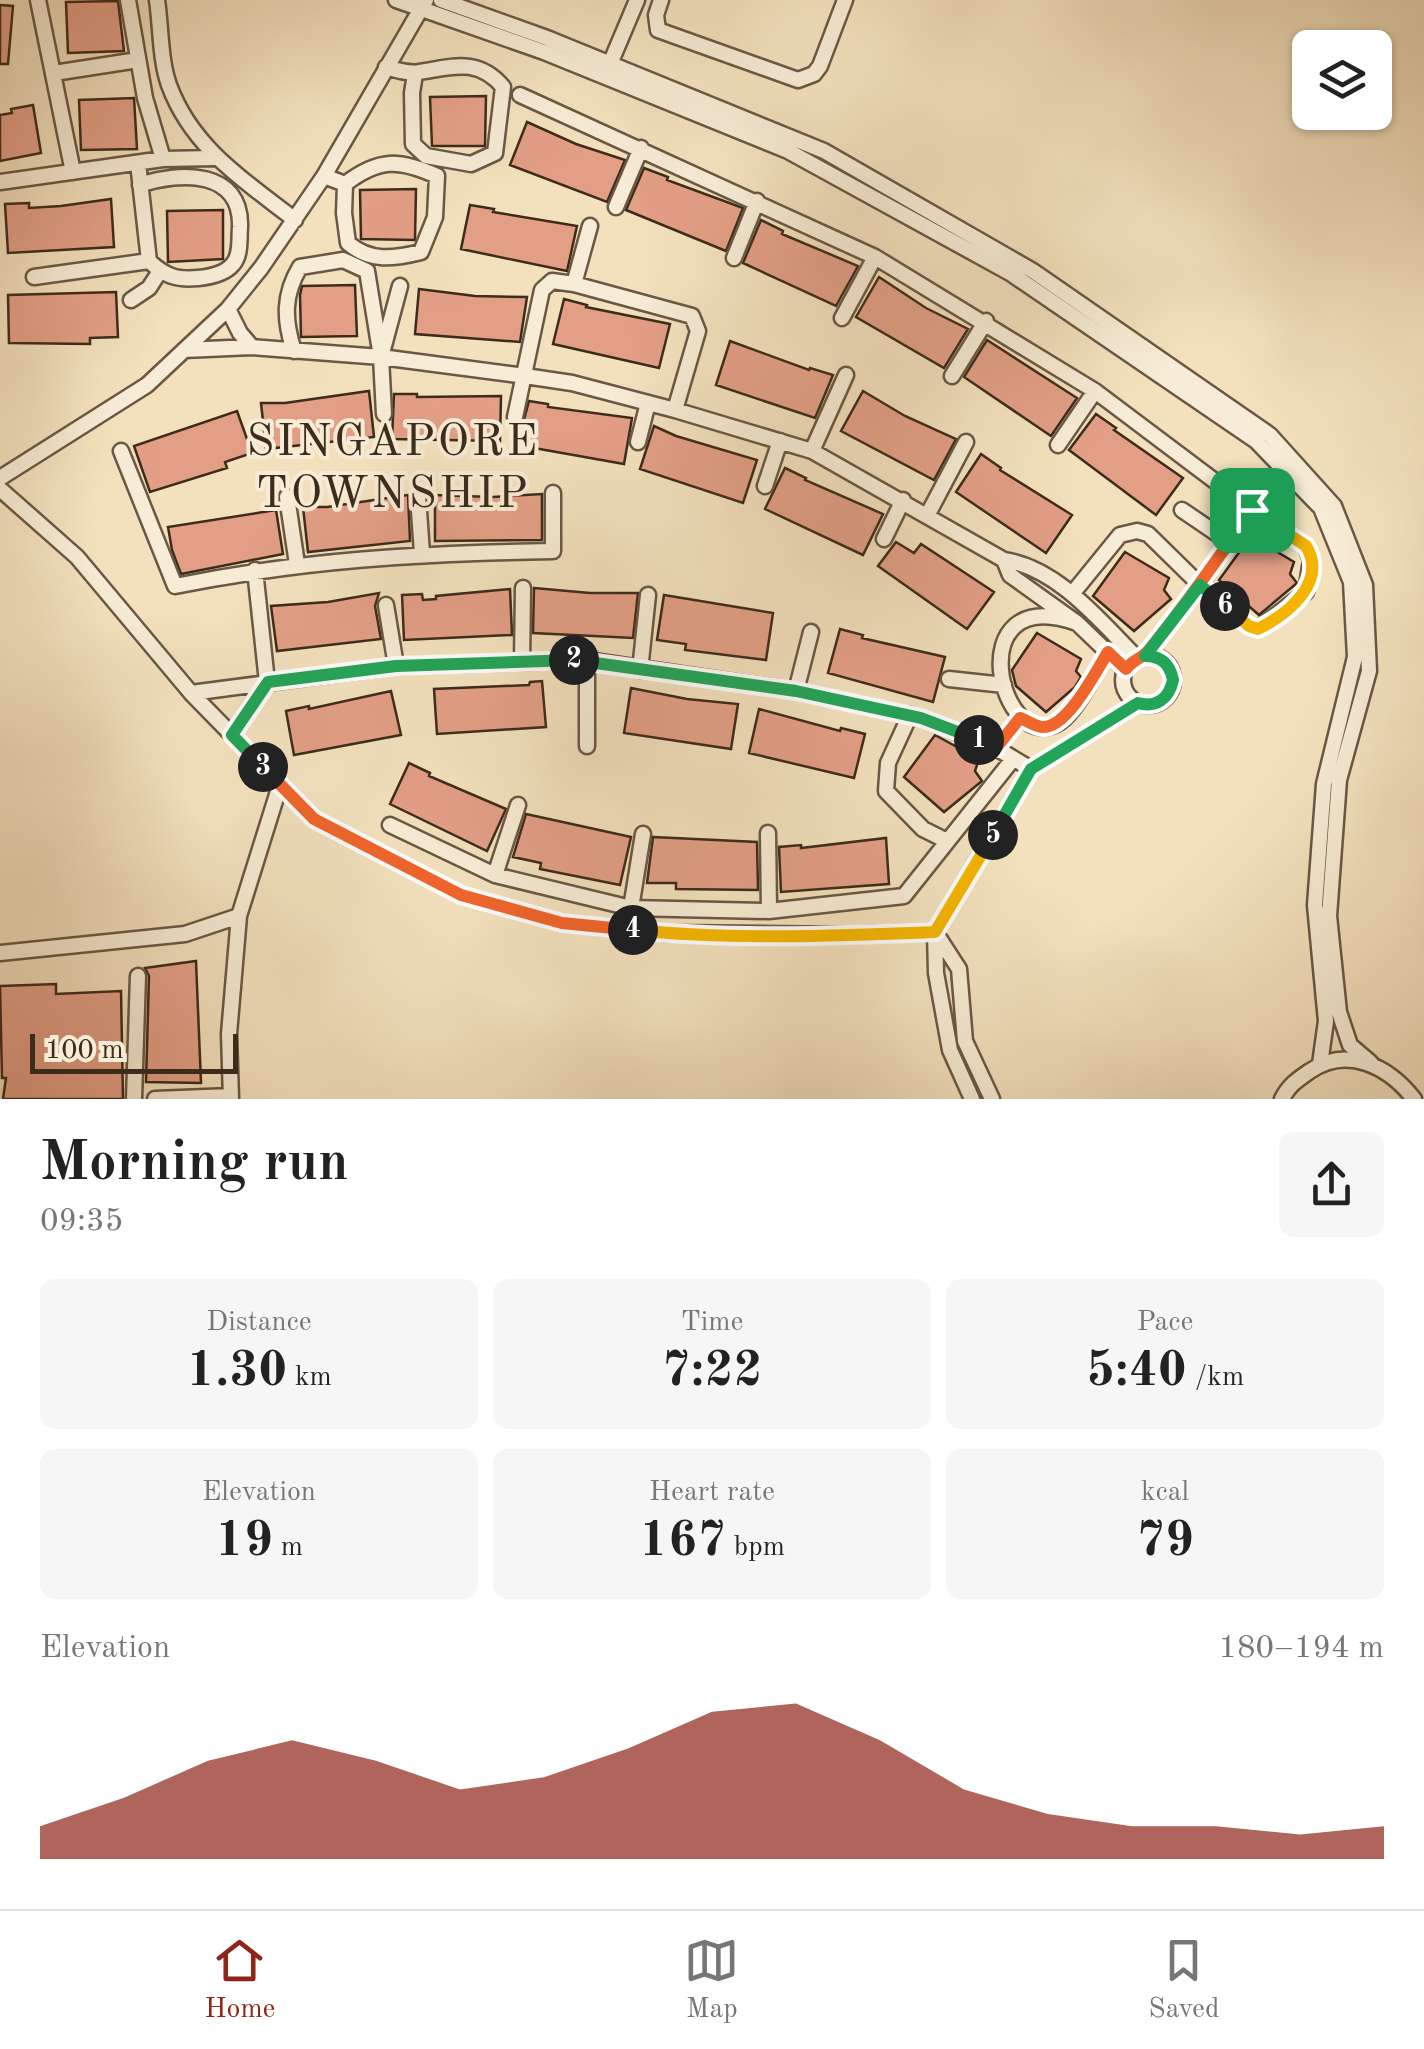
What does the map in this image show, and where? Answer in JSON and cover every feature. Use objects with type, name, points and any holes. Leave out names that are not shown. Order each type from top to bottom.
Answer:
[{"type":"street","points":[[38,0],[72,172]]},
{"type":"street","points":[[128,0],[145,98],[164,159]]},
{"type":"street","points":[[158,0],[168,82],[189,127],[215,158],[295,220]]},
{"type":"street","points":[[396,0],[424,4],[788,151],[993,264],[1256,441],[1320,508],[1351,582],[1355,656],[1324,784],[1314,905],[1326,1021],[1320,1064]]},
{"type":"street","points":[[441,0],[824,150],[1033,271],[1270,434],[1334,506],[1365,585],[1369,671],[1339,780],[1329,916],[1339,1012],[1350,1045],[1398,1078],[1414,1099]]},
{"type":"street","points":[[610,64],[637,0]]},
{"type":"street","points":[[662,0],[656,21],[658,30],[798,80],[814,74],[820,66],[845,0]]},
{"type":"street","points":[[0,478],[147,386],[228,308],[324,176],[424,4]]},
{"type":"street","points":[[54,73],[138,60]]},
{"type":"street","points":[[386,67],[415,74],[440,66],[467,66],[492,74],[503,88],[495,153],[471,164],[426,156],[413,144],[415,74]]},
{"type":"street","points":[[520,95],[875,257],[1095,391],[1310,552],[1306,592],[1258,629],[1249,626],[1200,585],[1148,534],[1128,531],[1120,535],[1072,594]]},
{"type":"street","points":[[616,207],[641,148]]},
{"type":"street","points":[[0,182],[164,159],[215,158]]},
{"type":"street","points":[[131,300],[149,288],[155,266],[138,162]]},
{"type":"street","points":[[390,163],[413,165],[437,176],[435,218],[430,238],[420,252],[391,259],[361,254],[348,243],[345,184],[370,166],[390,163]]},
{"type":"street","points":[[324,176],[345,184]]},
{"type":"street","points":[[34,277],[155,266],[178,280],[213,276],[232,266],[239,252],[240,214],[233,194],[218,181],[196,178],[140,185]]},
{"type":"street","points":[[734,258],[758,201]]},
{"type":"street","points":[[574,284],[590,226]]},
{"type":"street","points":[[842,318],[875,257]]},
{"type":"street","points":[[294,351],[287,328],[288,287],[300,268],[342,260],[367,271],[381,356],[384,414]]},
{"type":"street","points":[[515,417],[545,284],[558,280],[692,316],[698,331],[675,410]]},
{"type":"street","points":[[381,356],[400,286]]},
{"type":"street","points":[[228,308],[252,347]]},
{"type":"street","points":[[952,376],[986,322]]},
{"type":"street","points":[[184,350],[252,347],[381,356],[525,376],[675,410],[812,451],[1004,560],[1023,563],[1072,594],[1141,657],[1161,659],[1173,680],[1162,701],[1146,705],[1130,699],[1123,684],[1126,669],[1141,657],[1200,585],[1252,510]]},
{"type":"street","points":[[812,451],[846,375]]},
{"type":"street","points":[[1058,445],[1095,391]]},
{"type":"street","points":[[638,442],[648,403]]},
{"type":"street","points":[[765,486],[780,442]]},
{"type":"street","points":[[928,514],[966,442]]},
{"type":"street","points":[[121,451],[175,586],[297,564],[422,552],[552,550],[552,493]]},
{"type":"street","points":[[0,489],[77,557],[191,693],[314,819],[461,895],[562,923],[667,934],[846,936],[935,932]]},
{"type":"street","points":[[287,497],[297,564]]},
{"type":"street","points":[[418,497],[422,552]]},
{"type":"street","points":[[884,539],[903,500]]},
{"type":"street","points":[[1182,510],[1229,542]]},
{"type":"street","points":[[1004,560],[1010,574],[1077,623],[1126,669]]},
{"type":"street","points":[[232,735],[268,682],[255,570]]},
{"type":"street","points":[[522,662],[523,588]]},
{"type":"street","points":[[640,670],[648,594]]},
{"type":"street","points":[[386,605],[396,666]]},
{"type":"street","points":[[1077,623],[1042,614],[1020,621],[1007,635],[1001,654],[1004,685],[1008,704],[1020,718],[1042,727],[1058,724],[1108,652]]},
{"type":"street","points":[[796,691],[811,632]]},
{"type":"street","points":[[191,693],[396,666],[587,660],[796,691],[910,715],[954,729],[1031,769]]},
{"type":"street","points":[[587,660],[587,746]]},
{"type":"street","points":[[949,678],[1004,685]]},
{"type":"street","points":[[972,1099],[950,1050],[936,974],[935,932],[1031,769],[1138,703]]},
{"type":"street","points":[[910,715],[888,763],[886,791],[922,829],[947,842]]},
{"type":"street","points":[[996,748],[1020,718]]},
{"type":"street","points":[[390,825],[495,875],[631,908],[769,911],[904,896],[1013,758]]},
{"type":"street","points":[[155,1099],[231,1098],[229,1034],[239,916],[280,785]]},
{"type":"street","points":[[495,875],[518,805]]},
{"type":"street","points":[[768,833],[769,911]]},
{"type":"street","points":[[631,908],[643,834]]},
{"type":"street","points":[[0,953],[185,934],[239,916]]},
{"type":"street","points":[[935,932],[959,968],[965,1041],[992,1099]]},
{"type":"street","points":[[134,1099],[138,976]]},
{"type":"street","points":[[1282,1099],[1289,1086],[1320,1064],[1346,1059],[1371,1063]]},
{"type":"building","points":[[118,1],[124,51],[68,53],[66,2]]},
{"type":"building","points":[[0,5],[13,6],[8,64],[0,64]]},
{"type":"building","points":[[486,96],[485,146],[432,146],[430,97]]},
{"type":"building","points":[[134,98],[137,149],[81,150],[79,100]]},
{"type":"building","points":[[33,105],[41,153],[0,161],[0,115]]},
{"type":"building","points":[[527,122],[625,160],[607,202],[510,165]]},
{"type":"building","points":[[644,168],[743,208],[726,251],[626,210]]},
{"type":"building","points":[[416,189],[415,240],[361,239],[360,190]]},
{"type":"building","points":[[111,199],[114,247],[8,253],[5,204],[29,203],[29,208]]},
{"type":"building","points":[[470,205],[577,226],[567,271],[461,249]]},
{"type":"building","points":[[223,210],[223,259],[168,262],[167,211]]},
{"type":"building","points":[[761,220],[783,231],[782,234],[858,266],[836,306],[743,263]]},
{"type":"building","points":[[879,277],[926,308],[968,329],[944,368],[856,317]]},
{"type":"building","points":[[355,285],[357,336],[301,337],[302,286]]},
{"type":"building","points":[[419,289],[527,297],[520,342],[415,334]]},
{"type":"building","points":[[116,292],[118,337],[90,338],[90,344],[9,343],[8,295]]},
{"type":"building","points":[[564,299],[670,324],[659,368],[553,344]]},
{"type":"building","points":[[987,340],[1077,398],[1051,436],[964,377]]},
{"type":"building","points":[[730,341],[833,375],[815,418],[716,385]]},
{"type":"building","points":[[369,391],[374,437],[266,449],[261,403]]},
{"type":"building","points":[[863,391],[956,439],[934,480],[841,431]]},
{"type":"building","points":[[394,394],[501,396],[500,441],[392,439]]},
{"type":"building","points":[[529,401],[632,418],[624,464],[517,445]]},
{"type":"building","points":[[237,411],[252,453],[225,462],[227,468],[150,492],[134,446]]},
{"type":"building","points":[[1096,414],[1183,478],[1156,515],[1069,450]]},
{"type":"building","points":[[654,426],[757,460],[743,503],[640,469]]},
{"type":"building","points":[[981,454],[1072,515],[1046,553],[956,492]]},
{"type":"building","points":[[785,468],[883,514],[863,555],[765,509]]},
{"type":"building","points":[[542,494],[542,540],[435,541],[435,495]]},
{"type":"building","points":[[408,495],[410,541],[308,552],[303,507]]},
{"type":"building","points":[[276,510],[283,554],[181,574],[168,527]]},
{"type":"building","points":[[1251,536],[1294,562],[1290,574],[1297,583],[1259,615],[1219,580]]},
{"type":"building","points":[[896,542],[914,553],[921,544],[994,592],[967,629],[878,566]]},
{"type":"building","points":[[1125,552],[1169,578],[1164,590],[1171,599],[1134,631],[1093,596]]},
{"type":"building","points":[[534,588],[638,593],[633,638],[533,633]]},
{"type":"building","points":[[510,589],[512,635],[404,640],[402,595],[422,594],[423,600]]},
{"type":"building","points":[[379,593],[375,606],[381,639],[277,651],[271,606]]},
{"type":"building","points":[[664,595],[773,613],[766,660],[685,650],[686,644],[657,640]]},
{"type":"building","points":[[840,629],[863,635],[862,638],[945,657],[933,702],[828,673]]},
{"type":"building","points":[[1037,633],[1081,659],[1076,671],[1081,677],[1075,687],[1046,712],[1016,686],[1012,670]]},
{"type":"building","points":[[542,681],[546,727],[437,734],[434,689],[529,685]]},
{"type":"building","points":[[631,688],[738,704],[731,749],[624,733]]},
{"type":"building","points":[[391,691],[401,735],[294,755],[286,711]]},
{"type":"building","points":[[759,709],[865,734],[854,778],[749,753]]},
{"type":"building","points":[[935,735],[979,759],[975,771],[982,781],[944,812],[904,777]]},
{"type":"building","points":[[409,763],[430,773],[429,776],[506,809],[487,851],[390,804]]},
{"type":"building","points":[[526,814],[631,837],[620,885],[540,869],[541,863],[513,857]]},
{"type":"building","points":[[653,837],[757,842],[758,890],[676,889],[676,883],[647,883]]},
{"type":"building","points":[[886,838],[889,884],[781,892],[779,847]]},
{"type":"building","points":[[196,961],[201,1083],[146,1082],[149,976],[145,968]]},
{"type":"building","points":[[56,984],[56,994],[121,991],[123,1099],[3,1099],[6,1078],[2,1078],[0,986]]},
{"type":"district","name":"SINGAPORE TOWNSHIP","points":[[393,469]]},
{"type":"route","points":[[1252,510],[1145,656],[1130,662],[1126,669],[1108,652],[1058,724],[1042,727],[1020,718],[996,748],[921,718],[834,698],[587,660],[396,666],[268,682],[232,735],[314,819],[461,895],[562,923],[667,934],[846,936],[935,932],[1031,769],[1138,703],[1154,704],[1168,696],[1173,680],[1167,665],[1154,656],[1145,656],[1200,585],[1249,626],[1258,629],[1302,598],[1309,586],[1310,552],[1252,510]]}]
